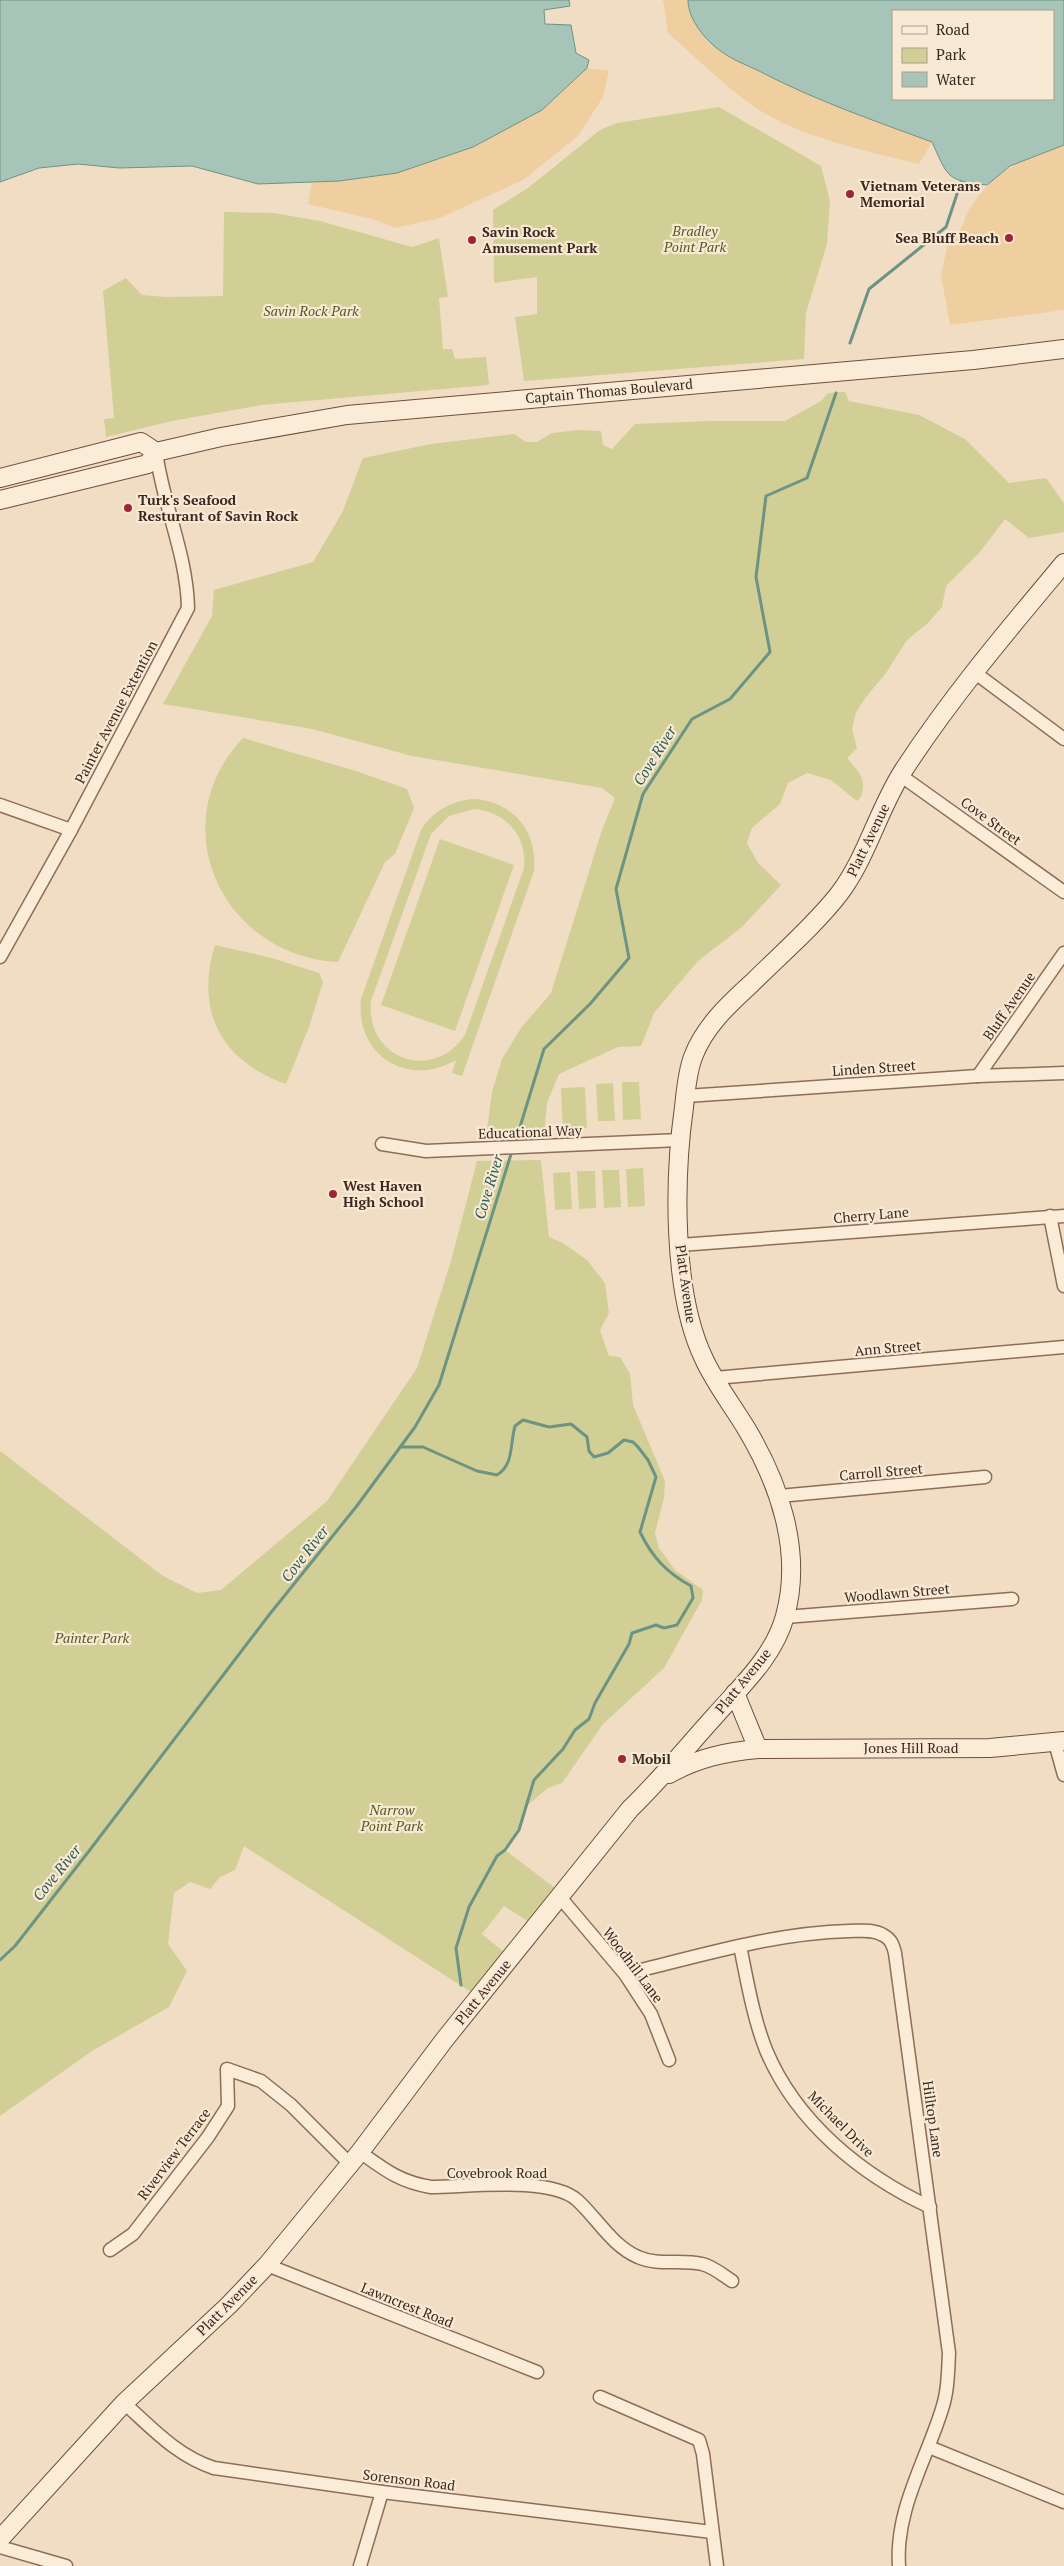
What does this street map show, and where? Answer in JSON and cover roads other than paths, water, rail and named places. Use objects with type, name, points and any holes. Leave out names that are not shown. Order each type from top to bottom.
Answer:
[{"type":"main road","name":"Captain Thomas Boulevard","points":[[0,500],[148,464],[156,452],[230,435],[347,415],[965,361],[1064,350]]},
{"type":"main road","points":[[0,478],[141,442],[156,452]]},
{"type":"main road","name":"Platt Avenue","points":[[0,2539],[124,2403],[229,2305],[267,2265],[355,2158],[445,2039],[559,1896],[630,1809],[662,1778],[735,1693],[764,1658],[776,1639],[785,1617],[790,1566],[786,1525],[779,1496],[767,1466],[704,1361],[689,1320],[680,1245],[677,1195],[680,1140],[693,1056],[714,1021],[836,898],[863,854],[900,775],[974,672],[1064,562]]},
{"type":"main road","points":[[735,1693],[758,1749]]},
{"type":"main road","name":"Jones Hill Road","points":[[662,1778],[706,1757],[726,1752],[758,1749],[990,1748],[1059,1742]]},
{"type":"street","name":"Painter Avenue Extention","points":[[0,957],[71,830],[188,608],[187,586],[159,472],[156,452]]},
{"type":"street","points":[[974,672],[1064,739]]},
{"type":"street","name":"Cove Street","points":[[900,775],[1064,892]]},
{"type":"street","points":[[0,805],[71,830]]},
{"type":"street","name":"Bluff Avenue","points":[[978,1076],[1064,953]]},
{"type":"street","name":"Linden Street","points":[[686,1096],[978,1076],[1064,1073]]},
{"type":"street","name":"Educational Way","points":[[382,1144],[426,1151],[680,1140]]},
{"type":"street","points":[[1050,1216],[1064,1286]]},
{"type":"street","name":"Cherry Lane","points":[[680,1245],[1064,1216]]},
{"type":"street","name":"Ann Street","points":[[715,1378],[1064,1347]]},
{"type":"street","name":"Carroll Street","points":[[779,1496],[984,1477]]},
{"type":"street","name":"Woodlawn Street","points":[[785,1617],[1012,1599]]},
{"type":"street","points":[[1059,1742],[1064,1775]]},
{"type":"street","name":"Woodhill Lane","points":[[559,1896],[625,1974],[652,2014],[669,2060]]},
{"type":"street","name":"Hilltop Lane","points":[[625,1974],[784,1936],[831,1932],[878,1932],[892,1942],[950,2353],[943,2407],[902,2517],[899,2536],[899,2566]]},
{"type":"street","name":"Michael Drive","points":[[740,1946],[765,2048],[774,2067],[794,2099],[850,2159],[878,2180],[930,2207]]},
{"type":"street","name":"Riverview Terrace","points":[[110,2250],[133,2234],[218,2122],[228,2106],[227,2069],[260,2081],[355,2158]]},
{"type":"street","name":"Covebrook Road","points":[[355,2158],[393,2176],[431,2187],[537,2185],[558,2189],[577,2200],[618,2244],[638,2257],[649,2260],[703,2264],[732,2280]]},
{"type":"street","name":"Lawncrest Road","points":[[267,2265],[537,2372]]},
{"type":"street","points":[[600,2397],[698,2440],[703,2454],[717,2566]]},
{"type":"street","name":"Sorenson Road","points":[[124,2403],[170,2446],[199,2463],[214,2468],[382,2492],[712,2532]]},
{"type":"street","points":[[929,2447],[1064,2502]]},
{"type":"street","points":[[360,2566],[382,2492]]},
{"type":"street","points":[[0,2547],[66,2566]]},
{"type":"water","points":[[0,0],[569,0],[570,6],[544,10],[545,24],[571,25],[576,53],[589,60],[587,68],[542,110],[473,147],[397,173],[339,181],[258,184],[192,166],[119,168],[78,164],[39,168],[0,182]]},
{"type":"water","points":[[688,0],[1064,0],[1064,145],[1010,166],[987,185],[963,182],[950,175],[946,170],[932,142],[825,102],[737,61],[716,47],[704,36],[691,15]]},
{"type":"waterway","name":"Cove River","points":[[850,343],[869,289],[946,227],[961,182]]},
{"type":"waterway","name":"Cove River","points":[[515,1143],[544,1049],[590,1004],[629,958],[616,889],[643,794],[692,719],[730,699],[770,652],[756,577],[766,496],[807,478],[836,393]]},
{"type":"waterway","name":"Cove River","points":[[0,1960],[15,1946],[89,1851],[269,1615],[356,1507],[415,1427],[439,1385],[512,1151]]},
{"type":"waterway","points":[[400,1447],[423,1447],[477,1471],[497,1475],[509,1460],[515,1426],[523,1420],[549,1427],[571,1424],[587,1437],[589,1451],[594,1457],[608,1453],[624,1440],[633,1442],[648,1460],[656,1477],[640,1532],[661,1564],[691,1586],[693,1598],[677,1625],[664,1628],[656,1625],[632,1633],[629,1644],[595,1703],[589,1719],[575,1730],[563,1749],[534,1780],[519,1830],[505,1850],[497,1856],[469,1907],[456,1948],[461,1985]]},
{"type":"place","name":"Vietnam Veterans Memorial","points":[[850,194]]},
{"type":"place","name":"Sea Bluff Beach","points":[[1009,238]]},
{"type":"place","name":"Savin Rock Amusement Park","points":[[472,240]]},
{"type":"place","name":"Turk's Seafood Resturant of Savin Rock","points":[[128,508]]},
{"type":"place","name":"West Haven High School","points":[[333,1194]]},
{"type":"place","name":"Mobil","points":[[622,1759]]},
{"type":"park label","name":"Bradley Point Park","points":[[695,240]]},
{"type":"park label","name":"Savin Rock Park","points":[[311,311]]},
{"type":"park label","name":"Painter Park","points":[[92,1638]]},
{"type":"park label","name":"Narrow Point Park","points":[[392,1818]]}]
